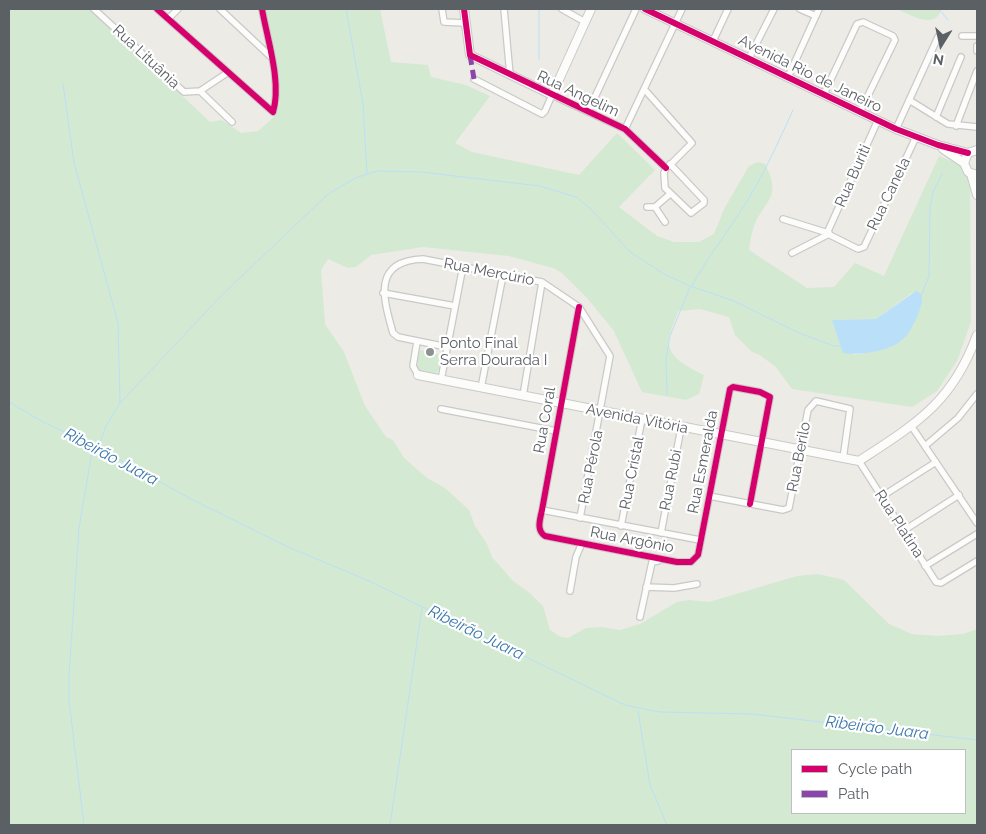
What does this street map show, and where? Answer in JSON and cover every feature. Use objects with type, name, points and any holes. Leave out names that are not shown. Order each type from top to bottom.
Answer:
[{"type":"street","name":"Rua Lituânia","points":[[94,9],[182,91],[200,91],[228,73]]},
{"type":"street","points":[[157,9],[273,112],[276,88],[262,9]]},
{"type":"street","points":[[168,19],[178,9]]},
{"type":"street","points":[[220,9],[271,57]]},
{"type":"street","points":[[442,9],[444,22],[465,23],[464,9]]},
{"type":"street","points":[[504,9],[510,76]]},
{"type":"street","points":[[562,9],[585,22]]},
{"type":"street","points":[[474,79],[542,114],[544,113],[591,9]]},
{"type":"street","points":[[588,112],[636,9]]},
{"type":"street","name":"Avenida Rio de Janeiro","points":[[645,9],[896,129],[938,145],[968,153]]},
{"type":"street","points":[[626,130],[682,9]]},
{"type":"street","points":[[713,41],[728,9]]},
{"type":"street","points":[[749,58],[774,9]]},
{"type":"street","points":[[800,9],[816,16]]},
{"type":"street","points":[[788,77],[819,9]]},
{"type":"street","points":[[824,94],[859,22],[863,22],[895,39],[860,112]]},
{"type":"street","name":"Rua Angelim","points":[[465,23],[470,55],[510,76],[626,130],[668,166],[704,200],[704,203],[689,213],[670,194]]},
{"type":"street","points":[[962,36],[977,36]]},
{"type":"street","points":[[896,129],[938,37]]},
{"type":"street","points":[[936,116],[961,57]]},
{"type":"street","points":[[956,126],[977,71]]},
{"type":"street","points":[[645,90],[692,144],[668,166],[664,173],[666,188],[670,194],[655,207],[648,207]]},
{"type":"street","points":[[200,91],[232,122]]},
{"type":"street","points":[[909,100],[956,126],[977,127]]},
{"type":"street","name":"Rua Buriti","points":[[828,233],[878,120]]},
{"type":"street","name":"Rua Canela","points":[[828,233],[861,250],[916,137]]},
{"type":"street","name":"Avenida Rio de Janeiro","points":[[938,145],[964,163]]},
{"type":"street","points":[[977,150],[968,153],[964,163],[966,170],[974,174],[977,195]]},
{"type":"street","points":[[655,207],[665,222]]},
{"type":"street","points":[[783,219],[828,233]]},
{"type":"street","points":[[792,253],[828,233]]},
{"type":"street","name":"Rua Mercúrio","points":[[383,293],[389,270],[409,261],[423,259],[542,282],[579,307],[610,356]]},
{"type":"street","points":[[441,380],[462,266]]},
{"type":"street","points":[[481,388],[503,275]]},
{"type":"street","points":[[523,396],[542,282]]},
{"type":"street","points":[[447,347],[395,336],[383,293],[455,306]]},
{"type":"street","name":"Rua Coral","points":[[545,536],[539,529],[579,307]]},
{"type":"street","points":[[859,461],[912,426],[939,402],[962,371],[977,335]]},
{"type":"street","points":[[417,342],[413,366],[418,375]]},
{"type":"street","name":"Rua Pérola","points":[[580,518],[602,411],[610,356]]},
{"type":"street","name":"Avenida Vitória","points":[[418,375],[681,428],[859,461]]},
{"type":"street","name":"Rua Esmeralda","points":[[700,540],[730,389],[735,387],[767,394],[770,397],[761,443]]},
{"type":"street","points":[[925,446],[958,418],[977,394]]},
{"type":"street","name":"Rua Berilo","points":[[750,504],[783,510],[789,508],[809,406],[816,401],[848,407],[851,412],[843,459]]},
{"type":"street","points":[[441,409],[556,431]]},
{"type":"street","name":"Rua Cristal","points":[[621,526],[642,420]]},
{"type":"street","points":[[912,426],[977,523]]},
{"type":"street","name":"Rua Rubi","points":[[661,533],[681,428]]},
{"type":"street","points":[[709,496],[750,504],[761,443]]},
{"type":"street","name":"Rua Platina","points":[[859,461],[936,582],[942,583],[977,561]]},
{"type":"street","points":[[881,497],[936,462]]},
{"type":"street","points":[[903,531],[960,495]]},
{"type":"street","points":[[542,510],[700,540]]},
{"type":"street","points":[[925,566],[977,534]]},
{"type":"street","name":"Rua Argônio","points":[[545,536],[677,562],[691,562],[698,555],[700,540]]},
{"type":"street","points":[[570,592],[576,557],[582,543]]},
{"type":"street","points":[[640,617],[653,561],[677,562]]},
{"type":"street","points":[[646,587],[674,588],[697,584]]},
{"type":"green space","points":[[9,9],[90,9],[210,122],[222,120],[241,133],[258,131],[274,117],[280,104],[272,64],[265,9],[380,9],[391,62],[428,65],[431,77],[466,85],[490,96],[455,143],[472,152],[579,175],[617,133],[655,170],[619,207],[657,236],[674,242],[699,242],[714,234],[724,209],[749,166],[758,162],[765,164],[770,175],[772,192],[754,226],[749,250],[807,288],[834,287],[855,263],[884,276],[939,156],[961,165],[970,184],[971,322],[957,361],[937,391],[912,407],[792,389],[775,366],[752,352],[735,335],[729,317],[700,309],[678,311],[669,337],[669,344],[675,356],[692,369],[704,375],[699,394],[686,400],[642,392],[614,331],[587,298],[562,273],[553,268],[509,256],[423,247],[371,255],[356,267],[348,268],[328,259],[321,270],[325,324],[344,352],[365,406],[386,437],[393,440],[404,458],[427,478],[445,488],[469,510],[475,526],[487,544],[492,557],[513,581],[531,594],[543,606],[550,630],[561,637],[568,638],[586,628],[602,627],[620,630],[640,624],[677,602],[689,600],[709,602],[797,576],[818,574],[844,580],[889,624],[912,634],[937,636],[963,634],[977,629],[977,825],[9,825]],"holes":[[[913,292],[902,341],[876,351],[854,355],[832,320],[876,319]]]},
{"type":"green space","points":[[897,9],[941,9],[938,16],[928,20],[915,17]]},
{"type":"green space","points":[[420,350],[438,354],[439,369],[434,376],[427,377],[418,369],[417,359]]},
{"type":"water","points":[[916,291],[920,293],[921,305],[912,326],[903,339],[891,347],[874,352],[843,353],[832,320],[876,319]]},
{"type":"waterway","points":[[346,9],[363,104],[367,173]]},
{"type":"waterway","points":[[539,9],[539,60]]},
{"type":"waterway","points":[[939,9],[948,20]]},
{"type":"waterway","points":[[63,84],[74,163],[118,323],[120,403]]},
{"type":"waterway","points":[[692,286],[703,266],[755,188],[793,110]]},
{"type":"waterway","points":[[98,448],[106,426],[120,403],[223,294],[327,195],[355,178],[377,171],[421,172],[540,186],[576,197],[590,208],[630,252],[664,274],[690,286],[734,301],[799,333],[834,346],[842,346]]},
{"type":"waterway","points":[[921,296],[929,276],[930,208],[933,192],[942,174]]},
{"type":"waterway","points":[[667,395],[666,359],[670,336],[690,287]]},
{"type":"waterway","points":[[905,337],[909,331]]},
{"type":"waterway","name":"Ribeirão Juara","points":[[9,402],[43,422],[98,448],[191,499],[288,547],[369,581],[625,705],[659,712],[752,714],[977,740]]},
{"type":"waterway","points":[[84,825],[69,700],[69,676],[79,528],[93,446]]},
{"type":"waterway","points":[[390,825],[422,608]]},
{"type":"waterway","points":[[638,711],[650,785],[667,825]]},
{"type":"marked path","points":[[470,55],[474,79]]},
{"type":"cycle path","points":[[157,9],[273,112],[276,88],[275,74],[262,9]]},
{"type":"cycle path","points":[[464,9],[470,55],[625,129],[666,168]]},
{"type":"cycle path","points":[[645,9],[896,129],[938,145],[968,153]]},
{"type":"cycle path","points":[[579,307],[540,521],[540,531],[542,534],[677,562],[691,562],[698,555],[730,389],[733,387],[760,392],[770,397],[750,504]]},
{"type":"place","name":"Ponto Final Serra Dourada I","points":[[430,352]]}]
